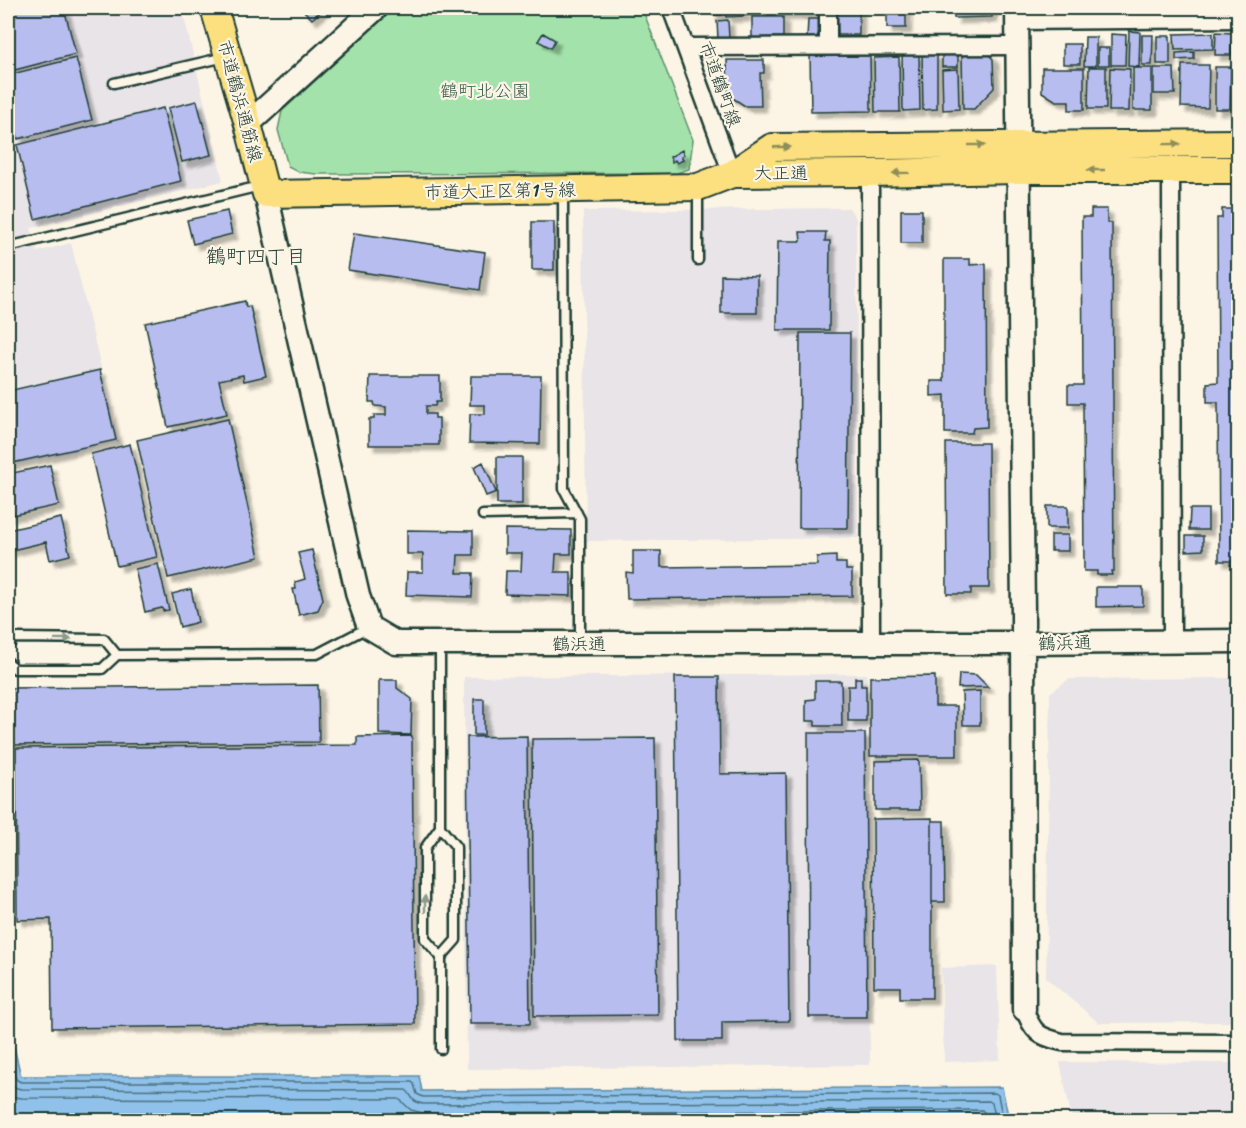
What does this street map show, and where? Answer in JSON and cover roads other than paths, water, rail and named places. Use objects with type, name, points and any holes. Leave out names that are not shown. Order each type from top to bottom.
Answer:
[{"type":"main road","name":"市道鶴浜通筋線","points":[[214,8],[265,189]]},
{"type":"main road","name":"大正通","points":[[732,174],[870,173],[1018,158],[1239,143]]},
{"type":"main road","name":"大正通","points":[[732,174],[772,147],[1018,158],[1171,170],[1239,170]]},
{"type":"main road","name":"市道大正区第1号線","points":[[265,189],[562,190],[698,187],[732,174]]},
{"type":"street","points":[[248,124],[376,8]]},
{"type":"street","name":"市道鶴町線","points":[[671,8],[732,174]]},
{"type":"street","points":[[828,8],[828,46]]},
{"type":"street","points":[[1239,19],[1017,14],[1024,1009],[1032,1027],[1045,1038],[1062,1042],[1239,1043]]},
{"type":"street","points":[[686,47],[1017,46]]},
{"type":"street","points":[[1171,170],[1172,642]]},
{"type":"street","points":[[870,173],[871,643]]},
{"type":"street","points":[[265,189],[358,596],[369,627]]},
{"type":"street","name":"鶴浜通","points":[[369,627],[396,643],[440,644],[1239,641]]},
{"type":"lane","points":[[114,83],[228,56]]},
{"type":"lane","points":[[698,187],[698,260]]},
{"type":"lane","points":[[8,246],[265,189]]},
{"type":"lane","points":[[562,190],[564,489],[580,519],[580,644]]},
{"type":"lane","points":[[483,515],[577,513]]},
{"type":"lane","points":[[8,662],[15,669],[102,669],[117,655],[316,654],[369,627]]},
{"type":"lane","points":[[8,645],[15,638],[104,639],[117,655]]},
{"type":"lane","points":[[440,644],[441,827],[456,847],[456,940],[441,957],[441,1049]]},
{"type":"lane","points":[[441,827],[424,848],[425,939],[441,957]]},
{"type":"water","points":[[8,1022],[21,1076],[419,1076],[422,1091],[1002,1087],[1009,1120],[8,1120]]},
{"type":"district","name":"鶴町四丁目","points":[[256,256]]},
{"type":"park label","name":"鶴町北公園","points":[[485,91]]}]
